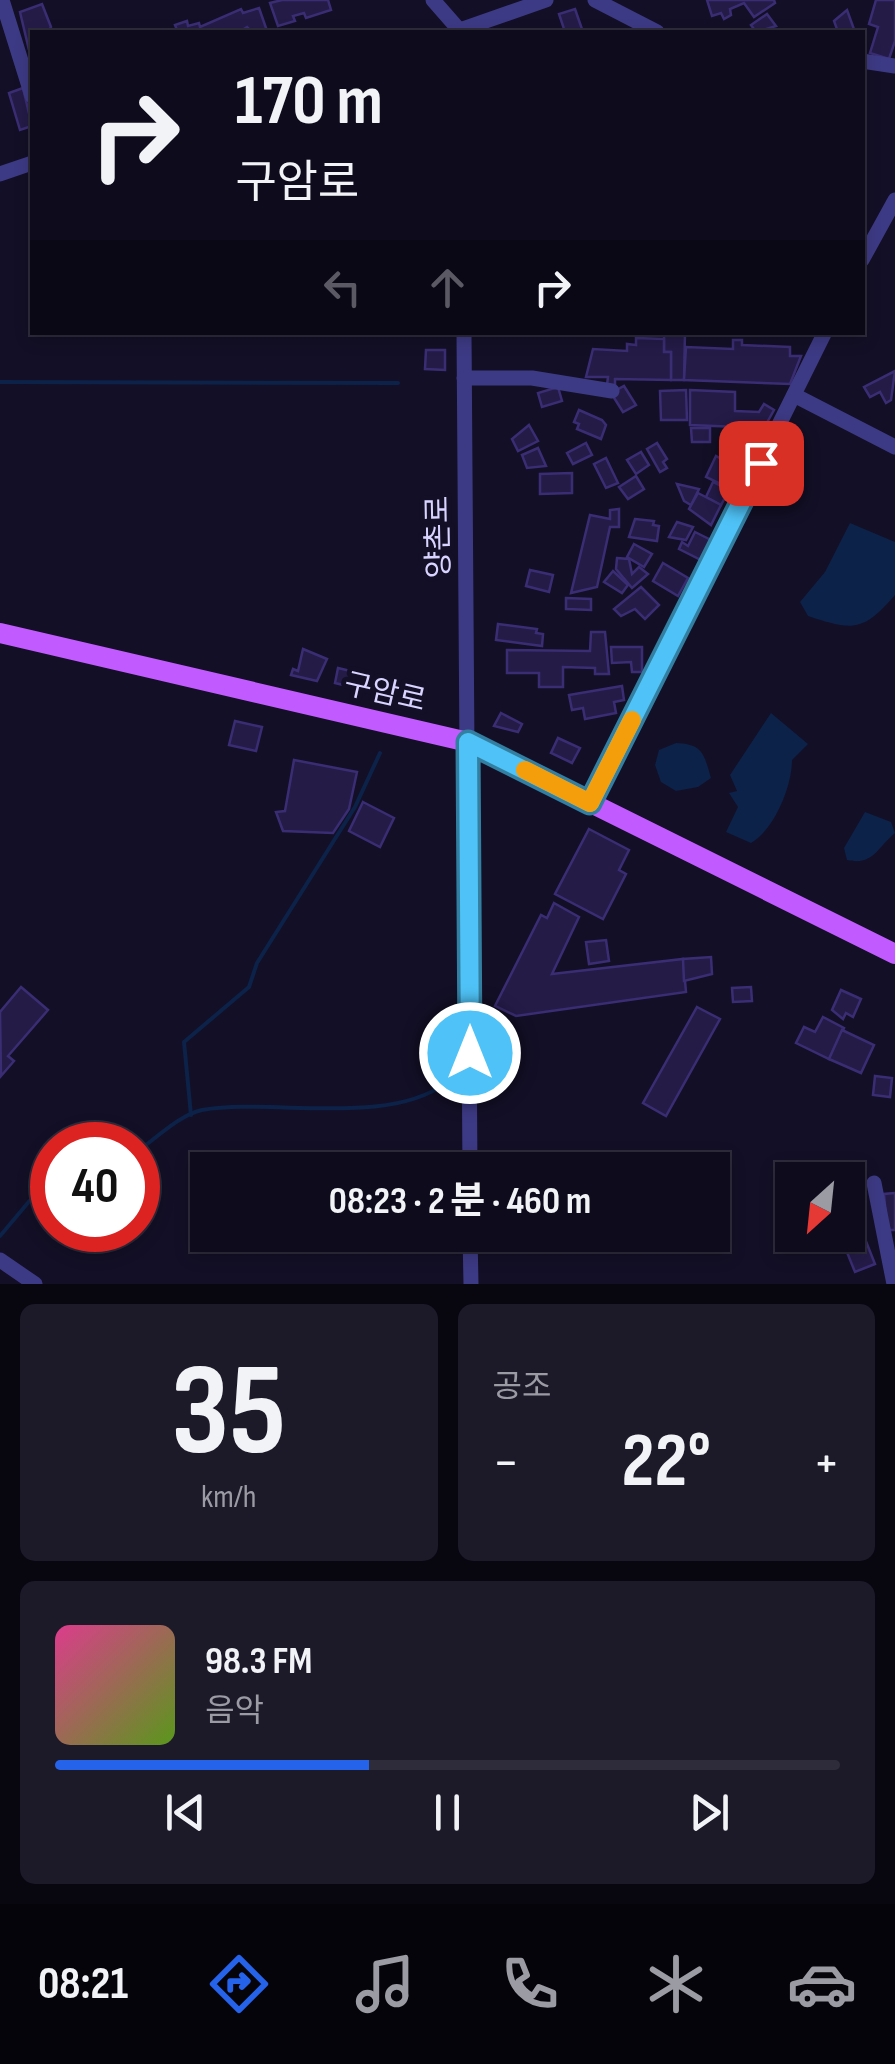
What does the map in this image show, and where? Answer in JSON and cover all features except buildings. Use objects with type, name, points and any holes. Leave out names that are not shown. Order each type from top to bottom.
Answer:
[{"type":"main road","name":"구암로","points":[[0,634],[468,742],[895,954]]},
{"type":"street","points":[[2,0],[30,90]]},
{"type":"street","points":[[434,0],[457,30]]},
{"type":"street","points":[[464,30],[546,0]]},
{"type":"street","points":[[595,0],[654,30]]},
{"type":"street","points":[[865,62],[895,66]]},
{"type":"street","points":[[0,174],[30,163]]},
{"type":"street","points":[[865,255],[895,200]]},
{"type":"street","name":"양촌로","points":[[464,335],[470,1152]]},
{"type":"street","points":[[590,803],[824,335]]},
{"type":"street","points":[[464,378],[532,378],[612,390]]},
{"type":"street","points":[[794,395],[895,447]]},
{"type":"street","points":[[874,1183],[894,1284]]},
{"type":"street","points":[[470,1252],[471,1284]]},
{"type":"street","points":[[0,1260],[36,1284]]},
{"type":"water","points":[[850,523],[895,542],[895,595],[865,622],[847,626],[808,616],[800,602],[825,572]]},
{"type":"water","points":[[771,713],[808,744],[792,760],[785,795],[774,818],[751,843],[726,832],[738,807],[729,793],[737,791],[730,775]]},
{"type":"water","points":[[676,743],[701,752],[711,778],[698,787],[676,791],[661,782],[655,765],[659,750]]},
{"type":"water","points":[[865,812],[891,822],[895,833],[869,858],[847,860],[844,848]]},
{"type":"waterway","points":[[0,382],[398,383]]},
{"type":"waterway","points":[[191,1115],[184,1042],[249,987],[257,963],[355,807],[380,753]]},
{"type":"waterway","points":[[160,1135],[202,1110],[361,1108],[421,1096],[446,1083]]},
{"type":"waterway","points":[[0,1236],[30,1200]]},
{"type":"slow traffic","points":[[525,770],[590,803],[632,720]]},
{"type":"route","points":[[470,1053],[468,742],[590,803],[761,463]]}]
